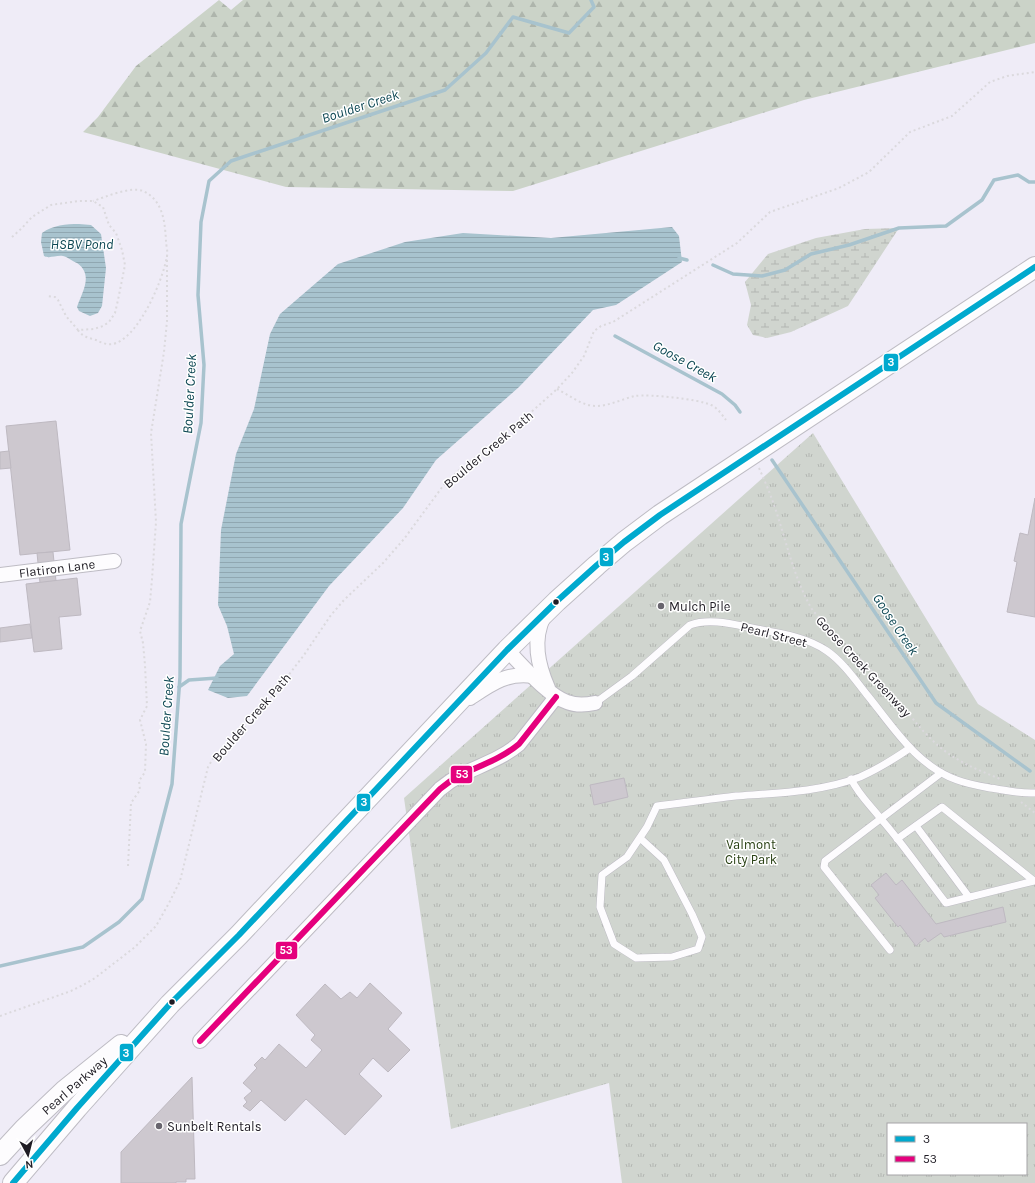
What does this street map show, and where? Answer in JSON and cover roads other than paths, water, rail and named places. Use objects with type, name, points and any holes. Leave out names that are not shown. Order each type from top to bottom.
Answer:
[{"type":"main road","name":"Pearl Parkway","points":[[13,1183],[77,1108],[170,1004],[239,935],[507,650],[548,609],[624,542],[660,516],[1035,267]]},
{"type":"main road","name":"Pearl Parkway","points":[[0,1155],[24,1129],[65,1090],[170,1004]]},
{"type":"street","name":"Flatiron Lane","points":[[0,575],[114,561]]},
{"type":"street","points":[[200,1041],[440,789],[460,775],[499,758],[519,744],[552,694],[542,674],[537,645],[540,627],[548,609]]},
{"type":"street","name":"Pearl Street","points":[[507,650],[552,694],[567,702],[576,704],[595,703]]},
{"type":"street","points":[[450,711],[498,680],[513,676],[533,676]]},
{"type":"lane","name":"Pearl Street","points":[[595,703],[632,676],[690,625],[697,622],[736,624],[795,637],[809,642],[834,656],[858,683],[910,748],[941,773],[958,781],[1010,791],[1035,794]]},
{"type":"lane","points":[[640,838],[664,860],[692,914],[702,937],[698,949],[672,957],[636,958],[614,944],[600,907],[602,875],[627,857],[647,827],[657,806],[774,794],[822,787],[859,777],[886,764],[910,748]]},
{"type":"lane","points":[[890,950],[824,867],[825,861],[941,773]]},
{"type":"lane","points":[[852,779],[857,790],[868,805],[881,818],[897,839],[946,903],[1034,881],[942,807],[897,839]]},
{"type":"lane","points":[[916,826],[970,897]]},
{"type":"water","name":"HSBV Pond","points":[[79,224],[91,225],[101,234],[106,268],[102,306],[98,313],[90,316],[79,311],[77,307],[84,290],[86,278],[82,268],[77,263],[65,257],[44,256],[41,242],[42,233],[51,228]]},
{"type":"water","points":[[672,227],[679,236],[682,262],[616,305],[593,310],[519,387],[436,460],[403,508],[329,586],[247,696],[228,698],[208,690],[220,666],[234,654],[227,626],[218,605],[221,530],[236,454],[254,409],[270,334],[280,314],[338,264],[405,242],[463,233],[551,238]]},
{"type":"waterway","name":"Boulder Creek","points":[[0,966],[83,947],[119,922],[142,899],[172,784],[180,677],[181,524],[201,423],[204,365],[198,295],[201,222],[209,181],[231,161],[445,90],[486,53],[513,17],[569,33],[594,7],[591,0]]},
{"type":"waterway","points":[[713,265],[733,274],[762,276],[785,270],[811,254],[849,245],[899,228],[946,226],[982,200],[994,180],[1018,175],[1029,182],[1035,182]]},
{"type":"waterway","points":[[679,258],[687,260]]},
{"type":"waterway","name":"Goose Creek","points":[[615,336],[722,394],[735,405],[740,412]]},
{"type":"waterway","name":"Goose Creek","points":[[772,460],[936,703],[1030,771]]},
{"type":"waterway","points":[[179,687],[189,680],[217,678]]},
{"type":"place","name":"Mulch Pile","points":[[661,606]]},
{"type":"place","name":"Sunbelt Rentals","points":[[159,1126]]},
{"type":"park label","name":"Valmont City Park","points":[[751,852]]}]
